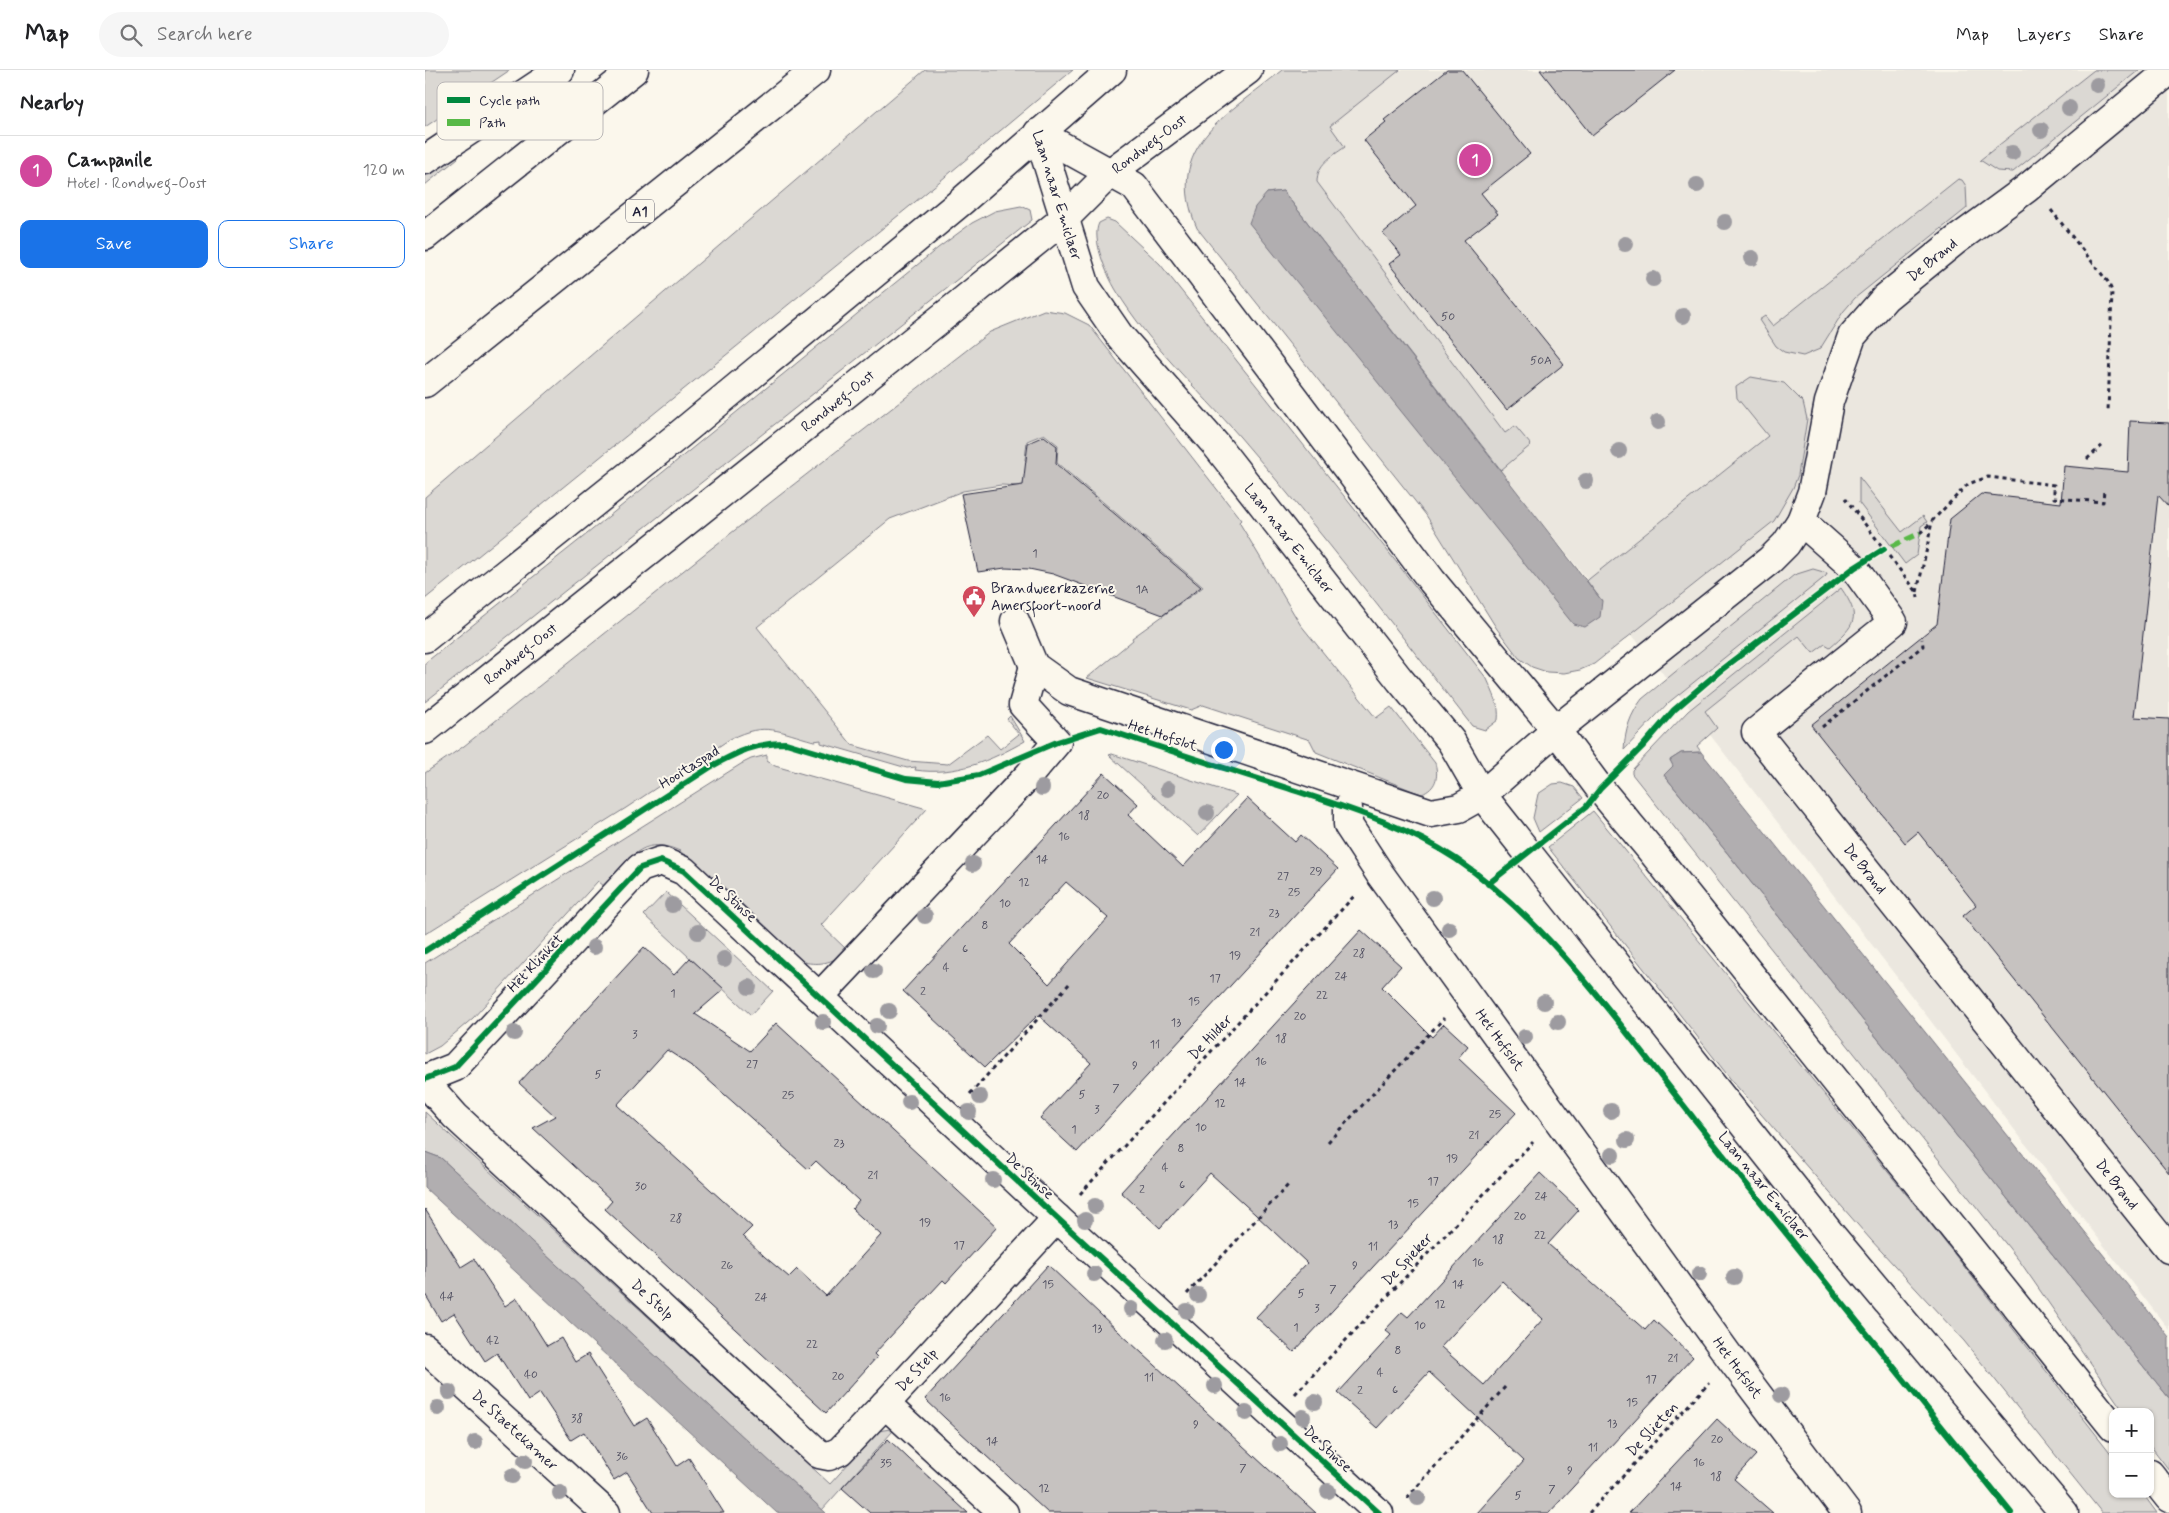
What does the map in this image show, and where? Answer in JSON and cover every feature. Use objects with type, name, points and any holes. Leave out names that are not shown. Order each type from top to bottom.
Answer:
[{"type":"main road","points":[[542,82],[560,70]]},
{"type":"main road","points":[[603,95],[634,70]]},
{"type":"main road","name":"A1","points":[[425,383],[816,70]]},
{"type":"main road","points":[[425,638],[694,423],[962,201],[1113,70]]},
{"type":"main road","name":"Rondweg-Oost","points":[[425,730],[1065,218],[1110,173],[1248,70]]},
{"type":"main road","name":"De Brand","points":[[1034,666],[1069,690],[1431,813],[1459,808],[1482,795],[1556,730],[1787,544],[1801,521],[1812,492],[1835,381],[1852,336],[1885,298],[1955,241],[2026,189],[2169,71]]},
{"type":"main road","name":"Laan naar Emiclaer","points":[[1039,133],[1134,186],[1431,581],[1556,730],[1600,789],[2109,1422]]},
{"type":"main road","name":"Laan naar Emiclaer","points":[[1039,133],[1086,287],[1119,335],[1216,445],[1400,680],[1451,741],[1482,795],[1832,1236],[2064,1513]]},
{"type":"main road","points":[[425,160],[455,140]]},
{"type":"main road","points":[[425,236],[546,140]]},
{"type":"main road","name":"De Brand","points":[[1801,521],[1854,568],[1893,622],[1756,732],[2169,1249]]},
{"type":"main road","points":[[819,996],[1029,775],[1057,742],[1023,705],[1034,666],[1015,621]]},
{"type":"main road","name":"Het Hofslot","points":[[1348,808],[1348,825],[1377,869],[1731,1359],[1847,1513]]},
{"type":"main road","name":"De Stinse","points":[[661,861],[685,871],[1057,1218],[1274,1416],[1390,1509]]},
{"type":"main road","name":"Het Klinket","points":[[425,1081],[455,1067],[641,868],[661,861]]},
{"type":"main road","name":"De Stolp","points":[[425,1081],[455,1116],[819,1454],[829,1456],[839,1451],[885,1404]]},
{"type":"main road","name":"De Stelp","points":[[1005,1513],[885,1404],[1057,1218]]},
{"type":"main road","name":"De Staetekamer","points":[[425,1348],[606,1513]]},
{"type":"main road","points":[[2154,1479],[2169,1498]]},
{"type":"path","points":[[2049,207],[2112,291],[2108,412]]},
{"type":"path","points":[[2087,459],[2104,444]]},
{"type":"path","points":[[1920,533],[1968,484],[1988,477],[2054,485],[2054,498],[2103,502],[2104,489]]},
{"type":"path","points":[[1846,490],[1845,498],[1917,592]]},
{"type":"path","points":[[1918,601],[1917,592],[1932,521]]},
{"type":"path","points":[[1854,568],[1891,546]]},
{"type":"path","points":[[1822,726],[1923,646],[1922,634]]},
{"type":"path","points":[[949,1117],[1070,983]]},
{"type":"path","points":[[1328,1142],[1467,993]]},
{"type":"path","points":[[1167,1317],[1289,1184]]},
{"type":"path","points":[[1390,1509],[1506,1386]]},
{"type":"shaded area","points":[[425,70],[510,70],[492,82],[437,82],[437,119],[425,127]]},
{"type":"shaded area","points":[[925,70],[1073,70],[915,202],[425,599],[425,497]]},
{"type":"shaded area","points":[[1282,70],[1400,70],[1330,126],[1345,147],[1322,166],[1319,170],[1317,182],[1505,433],[1515,426],[1531,445],[1501,470],[1283,191],[1267,193],[1602,601],[1587,581],[1589,579],[1768,436],[1737,398],[1736,387],[1751,377],[1784,383],[1803,402],[1807,419],[1798,475],[1793,488],[1774,521],[1594,664],[1580,670],[1564,673],[1547,672],[1532,667],[1519,658],[1497,629],[1426,515],[1197,228],[1188,200],[1188,175],[1194,154],[1206,135],[1222,118]]},
{"type":"shaded area","points":[[1292,70],[2169,70],[2169,1330],[1657,666],[1227,131]]},
{"type":"shaded area","points":[[2094,70],[2139,70],[2013,172],[1997,171],[1980,160]]},
{"type":"shaded area","points":[[455,155],[458,158],[425,185],[425,175]]},
{"type":"shaded area","points":[[1958,179],[1962,180],[1966,186],[1967,208],[1855,298],[1843,312],[1820,349],[1803,356],[1784,352],[1776,346],[1759,320],[1765,316],[1773,326]]},
{"type":"shaded area","points":[[1283,191],[1602,601],[1600,617],[1585,627],[1573,624],[1249,223],[1255,207],[1267,193]]},
{"type":"shaded area","points":[[1021,206],[1030,210],[1032,220],[425,702],[425,663],[587,534],[938,248],[972,223],[995,211]]},
{"type":"shaded area","points":[[1107,219],[1115,222],[1160,264],[1487,679],[1498,709],[1498,720],[1485,730],[1472,726],[1300,508],[1240,437],[1143,329],[1116,290],[1101,257],[1098,247],[1097,230],[1099,223]]},
{"type":"shaded area","points":[[1044,310],[1065,313],[1089,325],[1241,520],[1239,522],[1300,624],[1376,718],[1391,707],[1435,763],[1437,773],[1431,789],[1422,794],[1413,791],[1316,752],[1310,740],[1203,705],[1191,710],[1087,678],[1133,640],[1132,638],[1203,587],[1057,463],[1058,445],[1044,434],[1027,441],[1025,460],[1039,470],[1038,487],[1001,485],[963,491],[890,519],[757,627],[852,745],[908,761],[948,764],[987,735],[1000,749],[1019,734],[1007,719],[1010,716],[1025,741],[986,761],[959,769],[930,771],[915,770],[916,767],[907,768],[821,743],[821,740],[814,741],[772,730],[753,730],[730,739],[626,808],[425,934],[425,773],[464,746],[708,551],[990,332]]},
{"type":"shaded area","points":[[1859,477],[1902,532],[1923,516],[1927,522],[1921,526],[1917,555],[1905,564],[1859,503]]},
{"type":"shaded area","points":[[1813,569],[1827,573],[1826,576],[1668,703],[1624,750],[1629,723],[1642,699],[1794,575]]},
{"type":"shaded area","points":[[1841,588],[1848,598],[1853,614],[1853,620],[1845,633],[1830,647],[1825,644],[1813,653],[1799,636],[1705,711],[1717,728],[1697,746],[1701,752],[1681,753],[1670,760],[1674,766],[1664,775],[2169,1398],[2169,1470],[2154,1450],[2154,1408],[2121,1408],[2021,1263],[1632,774],[1632,770],[1688,711]]},
{"type":"shaded area","points":[[1701,752],[2169,1337],[2169,1398],[1664,775],[1673,766],[1670,760],[1681,753]]},
{"type":"shaded area","points":[[1112,754],[1237,795],[1198,836],[1109,755]]},
{"type":"shaded area","points":[[767,755],[767,761],[775,766],[927,809],[821,925],[847,950],[842,955],[825,963],[799,961],[680,851],[655,846],[645,848],[629,859],[605,887],[598,881],[473,1018],[440,1046],[425,1054],[425,963],[741,764]]},
{"type":"shaded area","points":[[1562,783],[1574,787],[1583,798],[1539,832],[1533,818],[1538,794],[1553,784]]},
{"type":"shaded area","points":[[1593,811],[1937,1232],[2109,1451],[2109,1498],[2146,1498],[2157,1513],[2102,1513],[1964,1341],[1871,1240],[1733,1082],[1548,847]]},
{"type":"shaded area","points":[[666,892],[773,991],[751,1015],[644,915]]},
{"type":"shaded area","points":[[425,1112],[830,1484],[878,1431],[890,1429],[893,1431],[822,1510],[441,1158],[425,1152]]},
{"type":"shaded area","points":[[425,1152],[441,1158],[826,1513],[777,1513],[425,1188]]},
{"type":"building","points":[[1447,70],[1462,70],[1530,154],[1481,193],[1498,214],[1464,240],[1564,364],[1507,410],[1389,264],[1401,255],[1383,233],[1416,206],[1364,140],[1386,122],[1384,120]]},
{"type":"building","points":[[1540,70],[1675,70],[1592,136]]},
{"type":"building","points":[[2130,421],[2169,423],[2169,507],[2158,495],[2134,717],[2169,719],[2169,1173],[1963,916],[1976,905],[1918,832],[1905,843],[1811,725],[1937,624],[1950,519],[1981,494],[2061,503],[2064,466],[2128,472]]},
{"type":"building","points":[[1044,436],[1057,446],[1056,464],[1201,587],[1163,615],[1053,574],[1029,569],[1005,568],[978,572],[961,494],[1023,485],[1028,443]]},
{"type":"building","points":[[1104,773],[1138,804],[1128,815],[1183,867],[1247,798],[1295,842],[1301,835],[1338,869],[1077,1152],[1040,1118],[1091,1063],[1038,1015],[985,1067],[903,991]],"holes":[[[1066,882],[1108,918],[1049,984],[1009,944]]]},
{"type":"building","points":[[1361,930],[1401,966],[1382,987],[1432,1037],[1444,1024],[1468,1046],[1458,1058],[1516,1113],[1294,1352],[1256,1317],[1307,1263],[1255,1214],[1210,1173],[1160,1228],[1121,1192]]},
{"type":"building","points":[[644,947],[674,975],[690,958],[724,989],[695,1014],[750,1051],[776,1023],[997,1227],[946,1283],[943,1280],[874,1354],[877,1357],[826,1413],[605,1209],[612,1201],[533,1128],[555,1116],[519,1083]],"holes":[[[667,1050],[696,1069],[808,1169],[816,1161],[859,1201],[852,1209],[881,1235],[826,1296],[797,1269],[789,1277],[765,1257],[743,1236],[752,1227],[617,1105]]]},
{"type":"building","points":[[1540,1173],[1579,1210],[1548,1244],[1645,1330],[1654,1320],[1693,1357],[1549,1513],[1477,1513],[1524,1461],[1429,1372],[1377,1428],[1338,1393],[1391,1335],[1385,1330],[1402,1312],[1408,1317]],"holes":[[[1502,1281],[1543,1319],[1484,1385],[1441,1347]]]},
{"type":"building","points":[[425,1209],[461,1267],[474,1259],[505,1306],[517,1298],[547,1346],[561,1338],[575,1362],[588,1354],[634,1426],[647,1418],[677,1466],[689,1458],[724,1513],[653,1513],[627,1472],[614,1480],[584,1432],[571,1440],[540,1393],[528,1401],[497,1353],[485,1361],[454,1313],[441,1321],[425,1294]]},
{"type":"building","points":[[1048,1265],[1316,1513],[1048,1513],[946,1419],[925,1399]]},
{"type":"building","points":[[1717,1419],[1756,1455],[1734,1479],[1773,1513],[1629,1513]]},
{"type":"building","points":[[888,1439],[968,1513],[870,1513],[842,1488]]},
{"type":"marked path","points":[[1892,546],[1920,533]]},
{"type":"cycle path","points":[[1488,884],[1586,807],[1600,789],[1642,747],[1674,710],[1721,670],[1854,568],[1884,549]]},
{"type":"cycle path","name":"Hooitaspad","points":[[425,951],[712,766],[739,753],[775,743],[786,743],[906,779],[938,782],[979,775],[1057,742],[1101,728],[1351,809],[1394,826],[1456,859],[1491,885],[1555,946],[1585,980],[2011,1513]]},
{"type":"cycle path","points":[[425,1079],[455,1067],[640,868],[661,861],[684,871],[1057,1218],[1379,1513]]},
{"type":"place","name":"Campanile","points":[[1475,160]]},
{"type":"place","name":"Brandweerkazerne Amersfoort-noord","points":[[974,618]]}]
